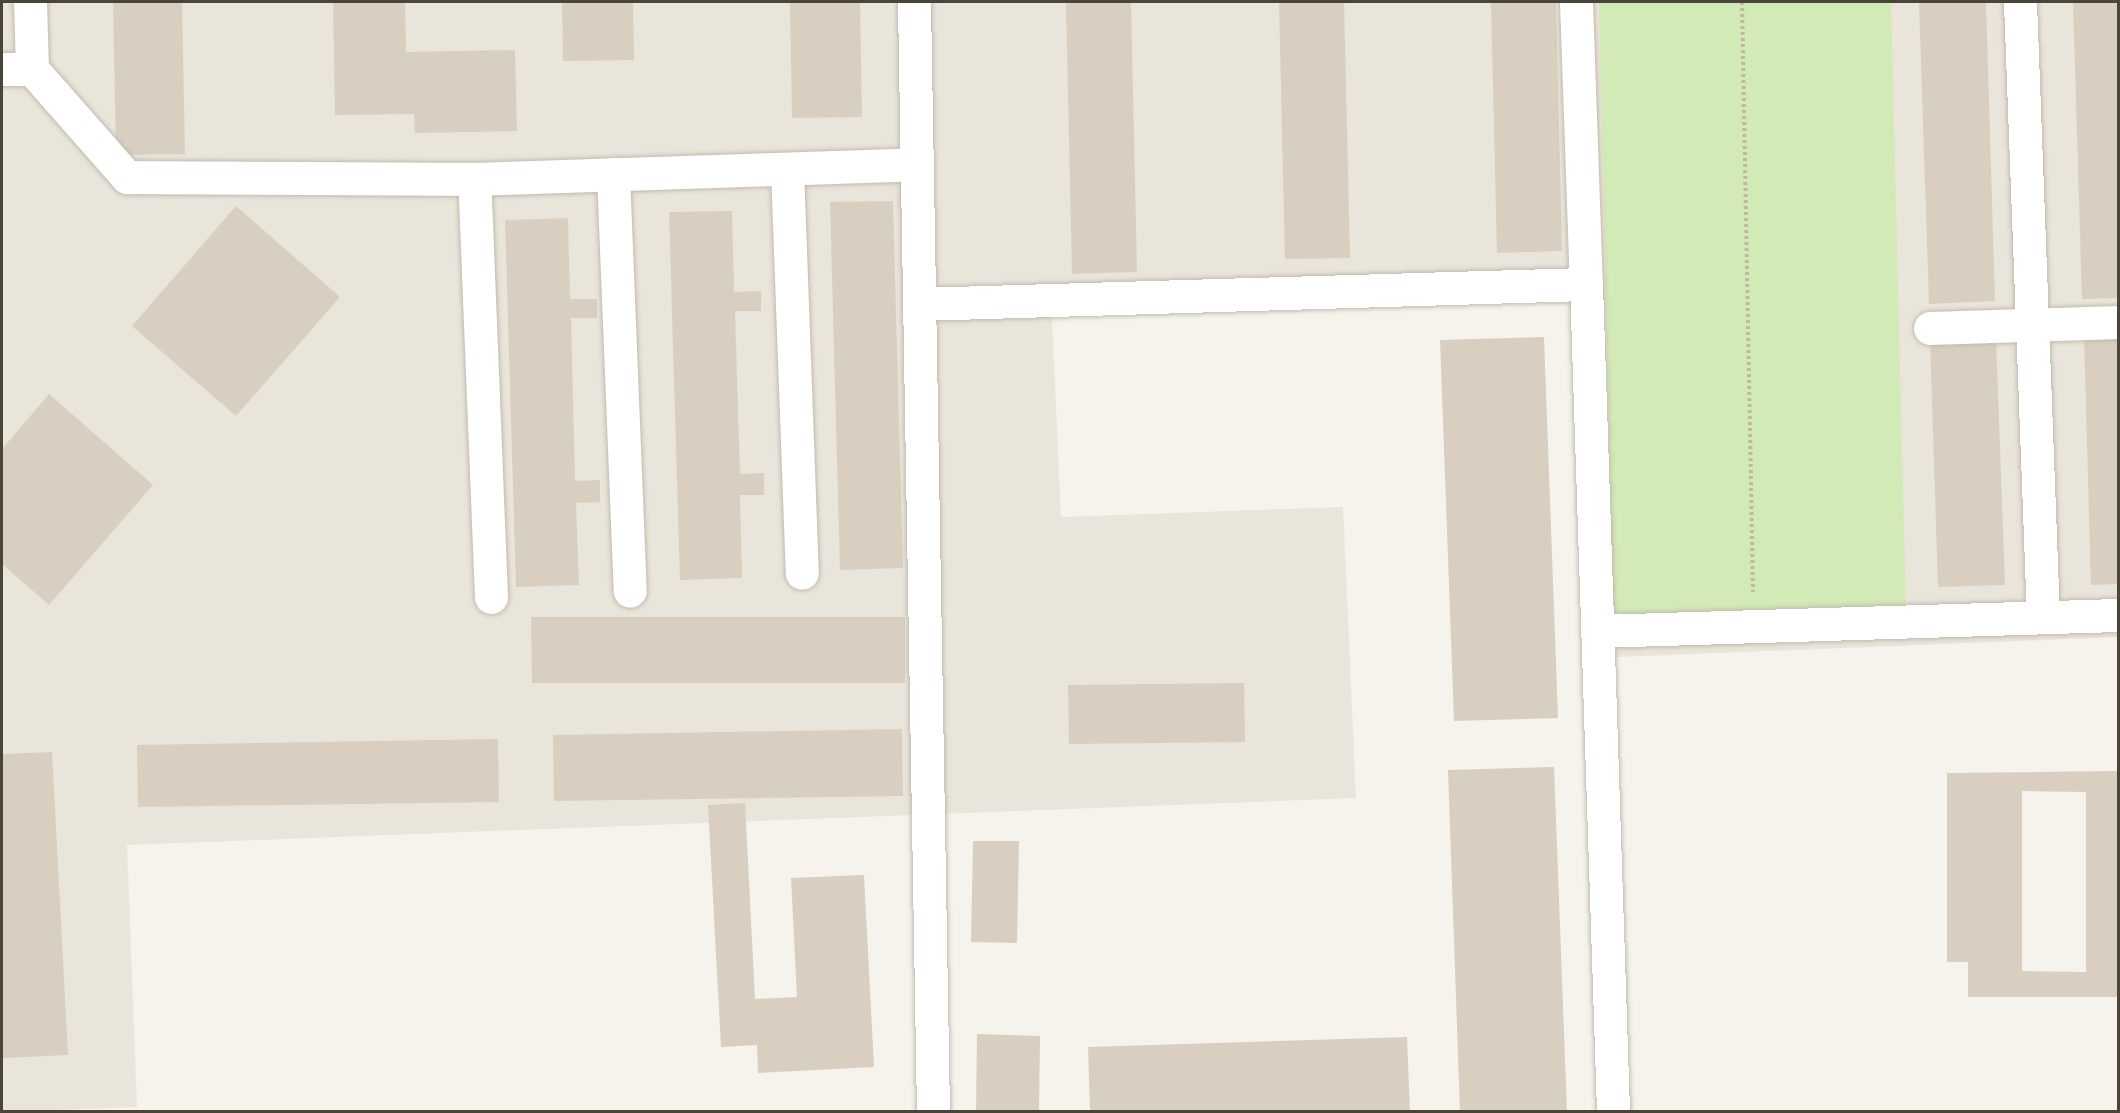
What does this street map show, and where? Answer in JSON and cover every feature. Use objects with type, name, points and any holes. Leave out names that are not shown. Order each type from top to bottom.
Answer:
[{"type":"street","points":[[30,2],[17,69],[127,177],[474,179],[916,164]]},
{"type":"street","points":[[914,2],[933,1112]]},
{"type":"street","points":[[1576,2],[1613,1112]]},
{"type":"street","points":[[2020,2],[2043,617]]},
{"type":"street","points":[[787,169],[802,573]]},
{"type":"street","points":[[613,174],[630,591]]},
{"type":"street","points":[[474,179],[491,597]]},
{"type":"street","points":[[919,304],[1586,284]]},
{"type":"street","points":[[1929,328],[2118,322]]},
{"type":"street","points":[[1597,631],[2118,615]]},
{"type":"path","points":[[1742,2],[1754,626]]},
{"type":"shaded area","points":[[2,2],[2118,2],[2118,637],[1594,658],[1578,275],[1051,295],[1061,517],[1343,507],[1356,798],[127,845],[137,1107],[2,1112]]},
{"type":"green space","points":[[1599,2],[1891,2],[1906,611],[1614,616]]},
{"type":"building","points":[[113,2],[182,2],[185,154],[116,155]]},
{"type":"building","points":[[333,2],[405,2],[406,52],[515,50],[517,131],[415,133],[414,114],[335,115]]},
{"type":"building","points":[[562,2],[633,2],[634,60],[563,61]]},
{"type":"building","points":[[790,2],[860,2],[862,117],[792,118]]},
{"type":"building","points":[[1066,2],[1131,2],[1137,272],[1072,274]]},
{"type":"building","points":[[1279,2],[1344,2],[1350,258],[1285,259]]},
{"type":"building","points":[[1491,2],[1556,2],[1562,251],[1497,253]]},
{"type":"building","points":[[1919,2],[1986,2],[1995,301],[1929,304]]},
{"type":"building","points":[[2073,2],[2118,2],[2118,298],[2082,299]]},
{"type":"building","points":[[893,201],[903,568],[840,570],[830,202]]},
{"type":"building","points":[[236,206],[340,297],[236,416],[132,326]]},
{"type":"building","points":[[732,211],[734,292],[761,291],[761,311],[735,311],[740,474],[764,473],[764,495],[740,495],[742,578],[680,580],[669,212]]},
{"type":"building","points":[[568,218],[570,299],[597,299],[597,318],[571,318],[575,481],[600,480],[600,502],[576,503],[579,585],[516,587],[505,220]]},
{"type":"building","points":[[2118,335],[2118,584],[2091,585],[2084,336]]},
{"type":"building","points":[[1544,337],[1558,718],[1454,721],[1440,340]]},
{"type":"building","points":[[1996,339],[2005,585],[1938,587],[1930,340]]},
{"type":"building","points":[[49,394],[153,485],[49,605],[2,564],[2,449]]},
{"type":"building","points":[[531,617],[905,617],[905,683],[532,683]]},
{"type":"building","points":[[1244,683],[1245,742],[1069,744],[1068,685]]},
{"type":"building","points":[[902,729],[903,796],[554,801],[553,735]]},
{"type":"building","points":[[498,739],[499,802],[138,807],[137,745]]},
{"type":"building","points":[[52,752],[68,1055],[2,1058],[2,754]]},
{"type":"building","points":[[1554,767],[1567,1112],[1460,1112],[1448,770]]},
{"type":"building","points":[[2118,771],[2118,997],[1968,997],[1968,962],[1947,962],[1947,773]],"holes":[[[2022,791],[2086,792],[2086,972],[2022,971]]]},
{"type":"building","points":[[745,803],[755,999],[797,997],[791,878],[864,875],[874,1067],[758,1073],[757,1045],[721,1047],[708,805]]},
{"type":"building","points":[[973,841],[1019,841],[1017,943],[971,942]]},
{"type":"building","points":[[977,1034],[1040,1036],[1039,1112],[976,1112]]},
{"type":"building","points":[[1407,1037],[1410,1112],[1090,1112],[1088,1047]]}]
